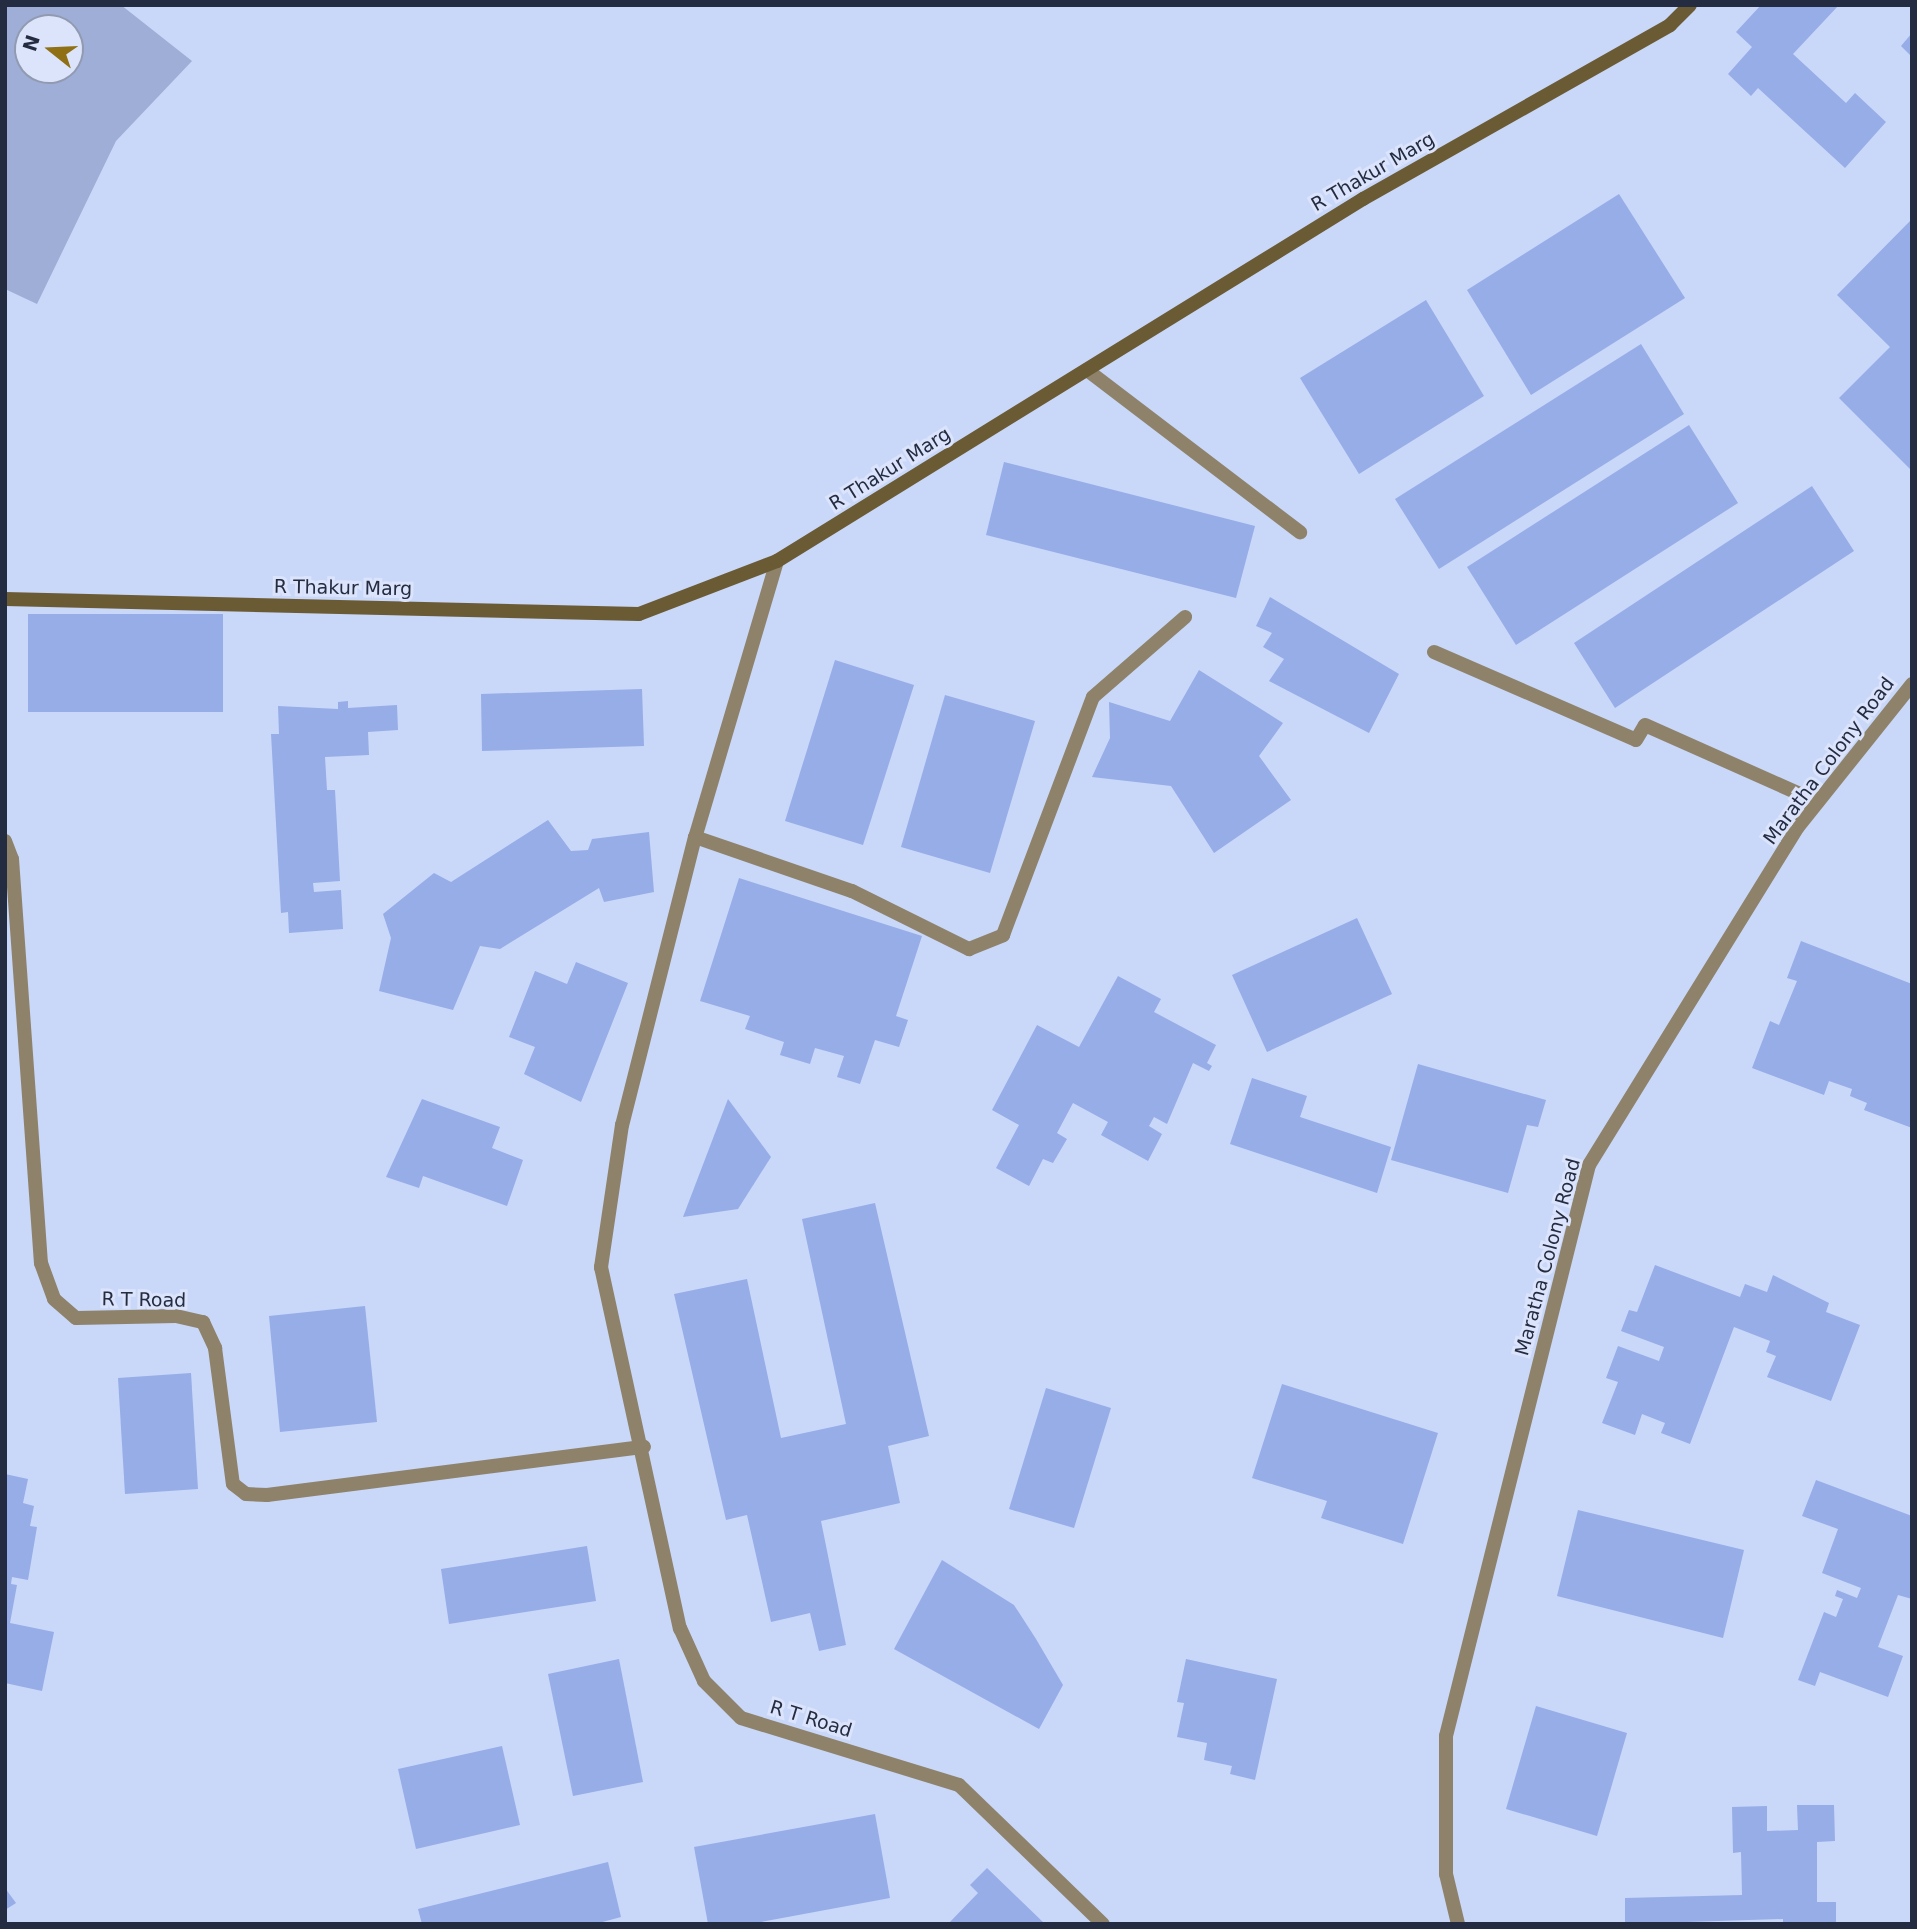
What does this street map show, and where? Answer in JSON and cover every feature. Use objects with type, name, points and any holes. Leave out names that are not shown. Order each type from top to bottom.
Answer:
[{"type":"street","name":"R Thakur Marg","points":[[5,599],[639,614],[777,561],[1363,199],[1670,25],[1690,5]]},
{"type":"street","points":[[1087,370],[1300,532]]},
{"type":"street","points":[[777,561],[695,837],[852,891],[969,949],[1003,935],[1093,697],[1185,617]]},
{"type":"street","points":[[1434,652],[1636,740],[1645,725],[1818,802]]},
{"type":"street","name":"Maratha Colony Road","points":[[1458,1924],[1446,1874],[1446,1736],[1589,1165],[1818,802],[1912,684]]},
{"type":"street","name":"R T Road","points":[[695,837],[622,1125],[601,1267],[644,1447],[680,1628],[704,1681],[741,1718],[959,1785],[1103,1924]]},
{"type":"street","name":"R T Road","points":[[5,841],[12,859],[46,1275],[54,1298],[76,1318],[176,1316],[202,1322],[215,1348],[233,1485],[246,1494],[267,1495],[644,1447]]},
{"type":"shaded area","points":[[5,5],[121,5],[192,61],[116,141],[37,304],[5,289]]},
{"type":"building","points":[[1761,5],[1839,5],[1793,54],[1846,103],[1855,93],[1886,122],[1845,168],[1758,88],[1751,96],[1728,74],[1752,47],[1736,32]]},
{"type":"building","points":[[1912,33],[1912,57],[1901,46]]},
{"type":"building","points":[[1619,194],[1685,298],[1531,395],[1467,290]]},
{"type":"building","points":[[1912,219],[1912,471],[1839,398],[1890,347],[1837,295]]},
{"type":"building","points":[[1426,300],[1484,396],[1359,474],[1300,378]]},
{"type":"building","points":[[1641,344],[1684,414],[1439,569],[1395,499]]},
{"type":"building","points":[[1689,425],[1738,503],[1516,645],[1467,567]]},
{"type":"building","points":[[1004,462],[1255,526],[1236,598],[986,535]]},
{"type":"building","points":[[1812,486],[1854,551],[1615,708],[1574,643]]},
{"type":"building","points":[[1270,597],[1399,674],[1369,733],[1269,681],[1284,659],[1263,647],[1272,633],[1256,626]]},
{"type":"building","points":[[28,614],[223,614],[223,712],[28,712]]},
{"type":"building","points":[[835,660],[914,685],[863,845],[785,821]]},
{"type":"building","points":[[1199,670],[1283,723],[1259,756],[1291,800],[1214,853],[1171,786],[1092,777],[1110,738],[1109,702],[1170,721]]},
{"type":"building","points":[[642,689],[644,746],[482,751],[481,694]]},
{"type":"building","points":[[945,695],[1035,721],[990,873],[901,847]]},
{"type":"building","points":[[348,701],[348,708],[397,705],[398,730],[368,732],[369,755],[325,757],[327,790],[335,790],[340,881],[313,883],[314,892],[341,890],[343,929],[289,933],[288,912],[281,913],[271,734],[279,734],[278,706],[338,709],[338,702]]},
{"type":"building","points":[[548,820],[571,851],[588,850],[592,839],[649,832],[654,892],[604,902],[599,888],[500,949],[480,946],[453,1010],[379,991],[391,938],[383,914],[434,873],[451,882]]},
{"type":"building","points":[[739,878],[922,936],[896,1016],[908,1020],[899,1047],[875,1040],[860,1084],[837,1077],[844,1056],[815,1048],[810,1064],[780,1055],[784,1042],[745,1029],[750,1016],[700,1001]]},
{"type":"building","points":[[1357,918],[1392,994],[1267,1052],[1232,975]]},
{"type":"building","points":[[1801,941],[1912,984],[1912,1128],[1864,1110],[1867,1103],[1850,1096],[1852,1089],[1829,1081],[1824,1095],[1752,1068],[1770,1021],[1779,1025],[1797,981],[1787,978]]},
{"type":"building","points":[[576,962],[628,983],[581,1102],[524,1074],[535,1047],[509,1037],[535,971],[567,984]]},
{"type":"building","points":[[1118,976],[1161,999],[1154,1012],[1216,1045],[1207,1063],[1212,1066],[1209,1071],[1193,1063],[1167,1124],[1154,1117],[1149,1126],[1162,1134],[1148,1161],[1101,1135],[1108,1122],[1073,1103],[1057,1133],[1067,1139],[1053,1163],[1043,1159],[1029,1186],[996,1168],[1019,1125],[992,1110],[1037,1025],[1079,1047]]},
{"type":"building","points":[[1418,1064],[1546,1100],[1538,1127],[1527,1125],[1508,1193],[1391,1160]]},
{"type":"building","points":[[1252,1078],[1307,1096],[1300,1117],[1391,1147],[1377,1193],[1230,1144]]},
{"type":"building","points":[[422,1099],[500,1127],[492,1148],[523,1160],[507,1206],[423,1176],[419,1188],[386,1177]]},
{"type":"building","points":[[728,1099],[771,1157],[738,1209],[683,1217]]},
{"type":"building","points":[[875,1203],[929,1436],[888,1446],[900,1503],[821,1521],[846,1645],[819,1651],[810,1613],[771,1622],[747,1515],[726,1520],[674,1294],[747,1279],[781,1438],[846,1424],[802,1219]]},
{"type":"building","points":[[1655,1265],[1740,1297],[1745,1284],[1767,1292],[1773,1275],[1829,1303],[1826,1312],[1860,1325],[1831,1401],[1767,1377],[1776,1356],[1766,1352],[1770,1341],[1734,1327],[1690,1444],[1661,1433],[1665,1423],[1642,1414],[1635,1435],[1602,1423],[1618,1382],[1606,1378],[1618,1346],[1659,1361],[1664,1347],[1621,1331],[1629,1310],[1637,1312]]},
{"type":"building","points":[[365,1306],[377,1422],[280,1432],[269,1316]]},
{"type":"building","points":[[191,1373],[198,1489],[125,1494],[118,1378]]},
{"type":"building","points":[[1282,1384],[1438,1433],[1403,1544],[1321,1518],[1327,1501],[1252,1478]]},
{"type":"building","points":[[1046,1388],[1111,1408],[1074,1528],[1009,1509]]},
{"type":"building","points":[[5,1474],[28,1479],[23,1503],[34,1506],[30,1526],[37,1527],[28,1580],[12,1577],[11,1584],[17,1585],[10,1623],[54,1632],[42,1691],[5,1683]]},
{"type":"building","points":[[1816,1480],[1912,1516],[1912,1599],[1898,1595],[1878,1647],[1903,1656],[1888,1697],[1820,1672],[1815,1686],[1798,1680],[1824,1612],[1836,1617],[1843,1599],[1835,1596],[1837,1590],[1857,1598],[1861,1588],[1822,1573],[1838,1529],[1802,1516]]},
{"type":"building","points":[[1578,1510],[1744,1550],[1723,1638],[1557,1596]]},
{"type":"building","points":[[587,1546],[596,1601],[449,1624],[441,1569]]},
{"type":"building","points":[[942,1560],[1014,1605],[1063,1685],[1039,1729],[894,1649]]},
{"type":"building","points":[[619,1659],[643,1782],[573,1796],[548,1674]]},
{"type":"building","points":[[1186,1659],[1277,1679],[1255,1780],[1230,1774],[1232,1766],[1204,1760],[1207,1743],[1177,1737],[1184,1703],[1177,1702]]},
{"type":"building","points":[[1536,1706],[1627,1733],[1597,1836],[1506,1809]]},
{"type":"building","points":[[502,1746],[520,1825],[416,1849],[398,1769]]},
{"type":"building","points":[[1797,1805],[1834,1805],[1835,1841],[1817,1842],[1817,1902],[1836,1902],[1836,1924],[1783,1924],[1783,1919],[1625,1924],[1625,1898],[1742,1895],[1741,1852],[1733,1853],[1732,1807],[1767,1806],[1767,1831],[1798,1830]]},
{"type":"building","points":[[875,1814],[890,1898],[750,1924],[708,1924],[694,1847]]},
{"type":"building","points":[[608,1862],[621,1917],[595,1924],[422,1924],[418,1909]]},
{"type":"building","points":[[987,1868],[1045,1924],[948,1924],[978,1893],[970,1885]]},
{"type":"building","points":[[5,1888],[16,1903],[5,1910]]}]
